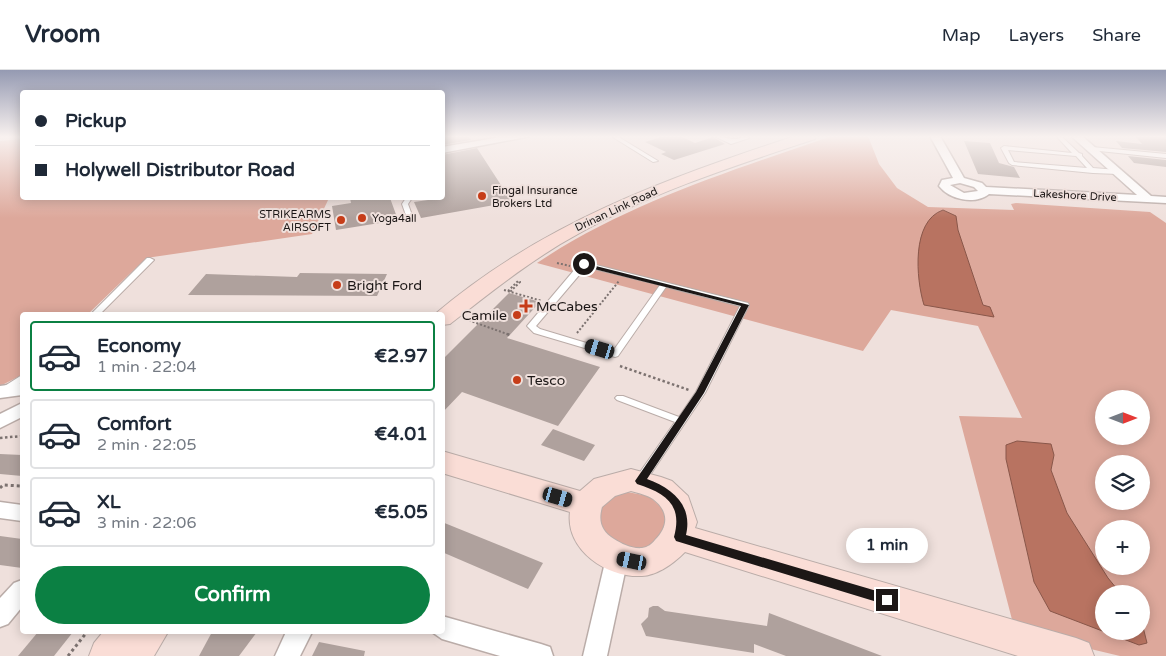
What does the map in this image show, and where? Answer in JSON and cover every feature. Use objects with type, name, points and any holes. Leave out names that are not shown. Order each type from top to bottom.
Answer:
[{"type":"main road","name":"Drinan Link Road","points":[[436,312],[483,276],[579,217],[649,185],[713,163]]},
{"type":"main road","name":"Drinan Link Road","points":[[445,317],[523,260],[589,220],[688,177],[729,163]]},
{"type":"main road","points":[[445,463],[587,506]]},
{"type":"main road","points":[[616,481],[640,481],[660,488],[672,497],[680,510],[683,524],[680,537],[672,548],[654,558],[632,561],[617,558],[603,551],[592,541],[586,530],[584,517],[587,506],[593,495],[616,481]]},
{"type":"main road","points":[[680,537],[1076,656]]},
{"type":"main road","points":[[107,656],[124,634]]},
{"type":"main road","points":[[133,656],[149,634]]},
{"type":"street","points":[[951,163],[960,180]]},
{"type":"street","points":[[1108,163],[1148,199]]},
{"type":"street","points":[[960,180],[978,185],[984,190],[983,194],[967,196],[949,191],[944,186],[946,182],[960,180]]},
{"type":"street","name":"Lakeshore Drive","points":[[984,190],[1166,200]]},
{"type":"street","points":[[1,391],[20,389]]},
{"type":"street","points":[[0,510],[20,512]]},
{"type":"street","points":[[594,656],[617,558]]},
{"type":"street","points":[[0,616],[20,592]]},
{"type":"street","points":[[445,628],[541,656]]},
{"type":"street","points":[[287,656],[299,634]]},
{"type":"lane","points":[[1016,163],[1118,172]]},
{"type":"lane","points":[[1086,163],[1093,171]]},
{"type":"lane","points":[[407,200],[404,204],[410,218]]},
{"type":"lane","points":[[97,312],[150,260]]},
{"type":"lane","points":[[640,481],[700,393],[745,305],[664,284],[584,264],[532,323],[533,329],[615,354],[664,284]]},
{"type":"lane","points":[[1,391],[20,379]]},
{"type":"lane","points":[[620,398],[681,421]]},
{"type":"path","points":[[557,263],[576,267]]},
{"type":"path","points":[[576,334],[620,279]]},
{"type":"path","points":[[518,281],[520,282],[510,292],[508,291],[518,281]]},
{"type":"path","points":[[510,292],[550,303]]},
{"type":"path","points":[[463,318],[510,335]]},
{"type":"path","points":[[620,366],[700,393]]},
{"type":"path","points":[[0,438],[20,436]]},
{"type":"path","points":[[0,488],[4,485],[20,486]]},
{"type":"path","points":[[68,656],[85,634]]},
{"type":"shaded area","points":[[0,163],[20,163],[20,200],[328,200],[312,234],[146,258],[90,312],[20,312],[20,376],[0,386]]},
{"type":"shaded area","points":[[754,163],[879,163],[897,188],[928,207],[1014,210],[1011,204],[1016,203],[1150,212],[1166,223],[1166,656],[1120,656],[1015,631],[959,416],[1022,418],[978,326],[891,310],[863,351],[537,263],[607,223],[680,190]]},
{"type":"shaded area","points":[[943,210],[956,216],[958,230],[983,305],[990,307],[994,317],[924,305],[919,281],[918,252],[925,226],[933,216]]},
{"type":"shaded area","points":[[1017,441],[1051,444],[1054,455],[1051,470],[1067,513],[1095,557],[1095,575],[1106,575],[1114,585],[1095,585],[1095,628],[1050,611],[1034,582],[1006,459],[1006,445]]},
{"type":"shaded area","points":[[627,492],[649,496],[664,510],[666,528],[664,532],[654,543],[641,548],[627,547],[615,541],[605,532],[600,521],[601,510],[610,499]]},
{"type":"shaded area","points":[[1126,640],[1146,640],[1147,643],[1139,645]]},
{"type":"building","points":[[445,163],[487,163],[512,202],[421,218],[414,202],[445,200]]},
{"type":"building","points":[[973,163],[1000,163],[1014,167],[1020,178],[978,174]]},
{"type":"building","points":[[1137,163],[1166,163],[1166,167]]},
{"type":"building","points":[[350,200],[391,200],[398,220],[336,230],[332,206],[351,203]]},
{"type":"building","points":[[300,273],[387,274],[377,296],[188,295],[206,274],[297,277]]},
{"type":"building","name":"Tesco","points":[[509,293],[540,302],[507,338],[600,367],[558,426],[462,392],[445,410],[445,357]]},
{"type":"building","points":[[553,429],[595,445],[584,461],[541,445]]},
{"type":"building","points":[[0,454],[20,455],[20,476],[0,474]]},
{"type":"building","points":[[445,523],[543,563],[528,589],[445,553]]},
{"type":"building","points":[[0,536],[20,539],[20,568],[0,565]]},
{"type":"building","points":[[658,606],[665,611],[767,626],[769,613],[882,656],[786,656],[754,644],[754,653],[646,636],[641,624],[648,617],[649,608]]},
{"type":"building","points":[[36,634],[71,634],[54,656],[18,656]]},
{"type":"building","points":[[211,634],[256,634],[239,656],[199,656]]},
{"type":"building","points":[[319,642],[365,651],[364,656],[312,656]]},
{"type":"place","name":"Fingal Insurance Brokers Ltd","points":[[482,196]]},
{"type":"place","name":"Yoga4all","points":[[362,218]]},
{"type":"place","name":"STRIKEARMS AIRSOFT","points":[[341,220]]},
{"type":"place","name":"Bright Ford","points":[[337,285]]},
{"type":"place","name":"McCabes","points":[[526,306]]},
{"type":"place","name":"Camile","points":[[517,315]]},
{"type":"place","name":"Tesco","points":[[517,380]]},
{"type":"route","points":[[584,264],[745,305],[700,393],[640,481],[660,488],[672,497],[680,510],[683,524],[680,537],[887,600]]}]
